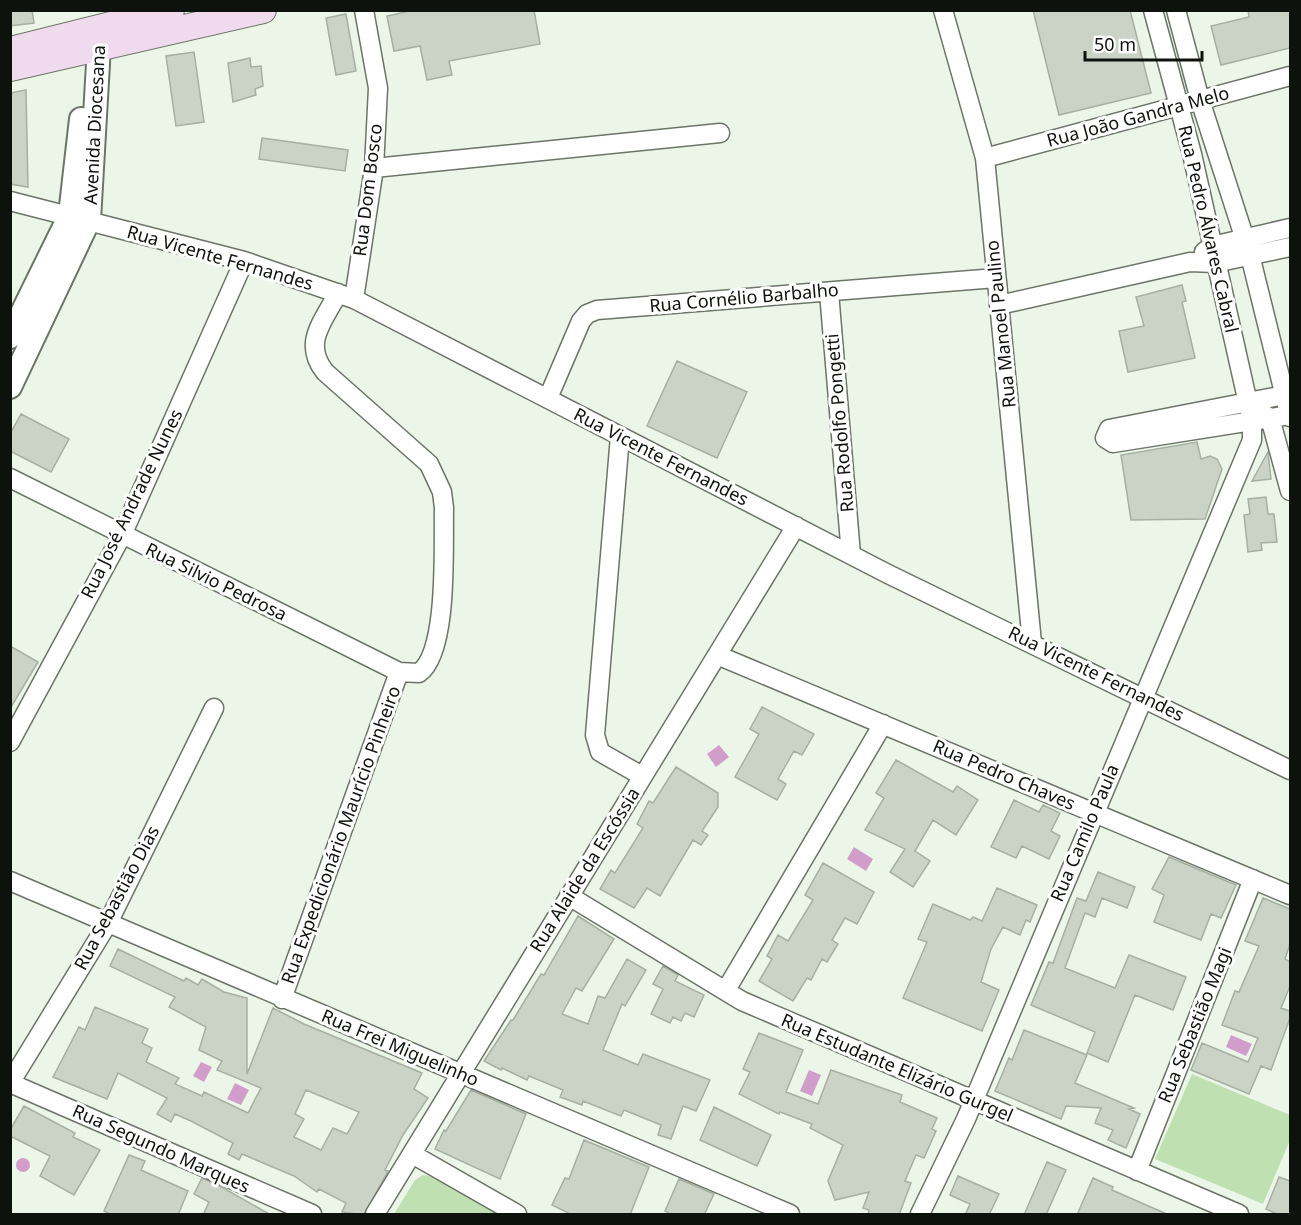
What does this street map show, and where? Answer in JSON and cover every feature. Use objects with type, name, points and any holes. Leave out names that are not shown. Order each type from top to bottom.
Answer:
[{"type":"main road","points":[[10,68],[98,34],[171,10]]},
{"type":"main road","points":[[10,50],[98,34],[263,10]]},
{"type":"street","name":"Rua Dom Bosco","points":[[346,296],[374,168],[378,88],[364,10]]},
{"type":"street","name":"Rua Manoel Paulino","points":[[943,10],[985,158],[1032,643]]},
{"type":"street","name":"Rua Pedro Álvares Cabral","points":[[1153,10],[1256,414],[1290,491]]},
{"type":"street","name":"Rua Pedro Álvares Cabral","points":[[1176,10],[1200,100],[1247,247],[1287,395],[1290,416]]},
{"type":"street","name":"Avenida Diocesana","points":[[10,387],[79,218],[98,34]]},
{"type":"street","name":"Rua João Gandra Melo","points":[[985,158],[1290,76]]},
{"type":"street","points":[[374,168],[720,133]]},
{"type":"street","name":"Rua Vicente Fernandes","points":[[10,201],[244,261],[346,296],[851,555],[1142,695],[1290,770]]},
{"type":"street","name":"Avenida Diocesana","points":[[10,337],[79,218]]},
{"type":"street","points":[[999,305],[1247,247],[1290,228]]},
{"type":"street","points":[[1247,247],[1290,247]]},
{"type":"street","name":"Rua José Andrade Nunes","points":[[10,742],[122,535],[244,261]]},
{"type":"street","name":"Rua Cornélio Barbalho","points":[[548,398],[576,329],[587,314],[597,310],[996,278]]},
{"type":"street","name":"Rua Rodolfo Pongetti","points":[[829,292],[851,555]]},
{"type":"street","points":[[346,296],[315,338],[316,360],[326,372],[429,464],[442,492],[444,508],[440,627],[424,669],[413,674],[399,672]]},
{"type":"street","points":[[1287,395],[1256,414],[1113,443],[1105,438],[1109,429],[1256,414],[1290,416]]},
{"type":"street","name":"Rua Pedro Álvares Cabral","points":[[1248,449],[1256,414]]},
{"type":"street","points":[[620,436],[595,735],[600,752],[642,776]]},
{"type":"street","name":"Rua Camilo Paula","points":[[920,1215],[974,1100],[1142,695],[1248,449]]},
{"type":"street","name":"Rua Silvio Pedrosa","points":[[10,478],[399,672]]},
{"type":"street","name":"Rua Alaide da Escóssia","points":[[375,1215],[796,526]]},
{"type":"street","name":"Rua Pedro Chaves","points":[[717,655],[1290,895]]},
{"type":"street","name":"Rua Expedicionário Maurício Pinheiro","points":[[282,999],[399,672]]},
{"type":"street","name":"Rua Sebastião Dias","points":[[10,1083],[108,923],[214,708]]},
{"type":"street","points":[[726,990],[883,724]]},
{"type":"street","name":"Rua Sebastião Magi","points":[[1137,1171],[1253,879]]},
{"type":"street","name":"Rua Frei Miguelinho","points":[[10,880],[282,999],[790,1215]]},
{"type":"street","name":"Rua Estudante Elizário Gurgel","points":[[569,896],[742,1001],[1239,1215]]},
{"type":"street","name":"Rua Segundo Marques","points":[[10,1083],[312,1215]]},
{"type":"street","points":[[412,1154],[517,1215]]},
{"type":"green space","points":[[1192,1074],[1290,1115],[1290,1140],[1263,1204],[1155,1159]]},
{"type":"green space","points":[[423,1175],[434,1177],[496,1214],[394,1214],[415,1180]]},
{"type":"shaded area","points":[[719,745],[729,757],[716,767],[707,754]]},
{"type":"shaded area","points":[[854,847],[873,859],[866,871],[847,859]]},
{"type":"shaded area","points":[[1231,1035],[1252,1044],[1246,1056],[1226,1047]]},
{"type":"shaded area","points":[[201,1062],[212,1067],[204,1082],[193,1076]]},
{"type":"shaded area","points":[[809,1070],[821,1075],[812,1096],[800,1091]]},
{"type":"shaded area","points":[[235,1083],[249,1090],[241,1105],[227,1099]]},
{"type":"shaded area","points":[[23,1158],[28,1160],[30,1165],[28,1170],[23,1172],[18,1170],[16,1165],[18,1160]]},
{"type":"building","points":[[10,10],[32,10],[34,23],[10,26]]},
{"type":"building","points":[[414,10],[534,10],[540,44],[449,61],[452,75],[427,80],[420,46],[394,51],[387,16]]},
{"type":"building","points":[[1033,10],[1130,10],[1151,93],[1059,115]]},
{"type":"building","points":[[1248,10],[1290,10],[1290,48],[1221,65],[1211,26],[1249,17]]},
{"type":"building","points":[[346,14],[356,71],[336,75],[326,18]]},
{"type":"building","points":[[194,52],[204,122],[176,126],[166,56]]},
{"type":"building","points":[[250,58],[251,67],[261,66],[263,86],[255,89],[256,95],[233,102],[228,63]]},
{"type":"building","points":[[26,90],[28,187],[10,184],[10,93]]},
{"type":"building","points":[[262,138],[348,150],[345,171],[259,159]]},
{"type":"building","points":[[1182,285],[1186,301],[1182,302],[1195,358],[1128,372],[1119,331],[1144,326],[1136,297]]},
{"type":"building","points":[[677,361],[747,392],[717,458],[647,426]]},
{"type":"building","points":[[21,414],[69,439],[51,472],[10,451],[10,434]]},
{"type":"building","points":[[1197,442],[1201,459],[1210,456],[1217,459],[1222,469],[1205,519],[1131,520],[1121,455]]},
{"type":"building","points":[[1268,452],[1271,479],[1252,481]]},
{"type":"building","points":[[1266,497],[1268,514],[1274,514],[1277,542],[1261,543],[1262,550],[1248,552],[1244,515],[1250,514],[1248,499]]},
{"type":"building","points":[[10,646],[38,662],[10,709]]},
{"type":"building","points":[[762,707],[814,734],[802,755],[794,751],[778,779],[786,784],[777,800],[735,777],[759,734],[750,729]]},
{"type":"building","points":[[896,760],[953,792],[957,786],[978,800],[956,835],[933,820],[915,851],[930,861],[913,887],[890,872],[905,849],[865,830],[884,798],[876,793]]},
{"type":"building","points":[[676,767],[718,793],[718,807],[702,831],[708,835],[701,845],[693,840],[660,896],[647,888],[634,908],[600,889],[611,870],[615,873],[643,828],[637,824],[649,801],[653,803]]},
{"type":"building","points":[[1014,800],[1039,812],[1043,805],[1060,813],[1051,831],[1060,836],[1049,859],[1022,846],[1016,858],[991,847]]},
{"type":"building","points":[[1169,857],[1236,885],[1221,918],[1211,914],[1201,940],[1154,922],[1164,895],[1152,889]]},
{"type":"building","points":[[823,863],[874,892],[857,924],[845,918],[832,940],[838,944],[827,962],[822,959],[811,980],[807,978],[793,1001],[759,981],[772,959],[767,956],[778,935],[788,941],[813,900],[805,895]]},
{"type":"building","points":[[1098,872],[1135,887],[1127,908],[1102,898],[1095,917],[1085,913],[1065,968],[1115,988],[1129,955],[1186,977],[1173,1010],[1135,995],[1108,1062],[1087,1053],[1095,1032],[1031,1005],[1049,962],[1053,963],[1077,898],[1086,901]]},
{"type":"building","points":[[997,888],[1037,905],[1030,922],[1026,920],[1020,935],[1003,927],[991,949],[981,982],[999,990],[982,1031],[903,998],[927,942],[918,939],[933,904],[970,920],[973,917],[982,921]]},
{"type":"building","points":[[1263,898],[1290,909],[1290,944],[1285,959],[1290,962],[1290,986],[1281,1008],[1290,1011],[1290,1018],[1271,1070],[1261,1066],[1249,1094],[1191,1070],[1202,1043],[1248,1062],[1258,1038],[1222,1025],[1235,991],[1239,992],[1259,946],[1245,941]]},
{"type":"building","points":[[578,916],[614,939],[582,991],[576,988],[562,1014],[588,1024],[598,996],[605,998],[627,959],[646,970],[625,1006],[622,1004],[603,1050],[638,1065],[643,1054],[710,1080],[696,1111],[683,1106],[671,1139],[658,1135],[661,1125],[624,1110],[621,1116],[583,1101],[582,1105],[560,1097],[563,1090],[529,1076],[527,1080],[484,1061],[541,974],[544,975]]},
{"type":"building","points":[[118,949],[184,981],[186,978],[198,985],[202,979],[224,992],[247,998],[247,1074],[273,1008],[304,1024],[422,1073],[414,1089],[428,1098],[403,1135],[385,1170],[388,1171],[364,1215],[342,1212],[346,1203],[319,1189],[317,1192],[294,1176],[242,1154],[239,1160],[228,1154],[233,1143],[191,1121],[175,1114],[171,1122],[157,1114],[167,1098],[118,1073],[107,1099],[53,1077],[79,1027],[85,1030],[95,1007],[148,1029],[142,1043],[152,1048],[146,1062],[179,1078],[175,1084],[202,1096],[204,1092],[248,1113],[261,1088],[217,1070],[222,1061],[199,1050],[206,1027],[169,1007],[175,997],[110,966]],"holes":[[[306,1090],[359,1112],[347,1134],[333,1128],[321,1150],[294,1137],[304,1119],[295,1114]]]},
{"type":"building","points":[[663,966],[678,975],[675,981],[704,995],[694,1017],[685,1013],[681,1021],[673,1017],[670,1023],[651,1014],[663,989],[653,984]]},
{"type":"building","points":[[1024,1030],[1087,1055],[1075,1083],[1134,1108],[1129,1109],[1140,1114],[1126,1148],[1108,1140],[1113,1130],[1095,1123],[1101,1108],[1066,1106],[1061,1119],[995,1091],[1009,1058],[1012,1060]]},
{"type":"building","points":[[759,1033],[803,1050],[786,1092],[818,1104],[831,1070],[902,1095],[900,1102],[937,1118],[932,1129],[936,1131],[924,1158],[916,1155],[905,1181],[911,1183],[899,1215],[868,1215],[869,1210],[863,1208],[869,1192],[835,1200],[828,1181],[843,1145],[810,1128],[812,1124],[780,1112],[779,1114],[739,1094],[750,1072],[743,1069]]},
{"type":"building","points":[[471,1090],[526,1114],[500,1179],[435,1149],[444,1130],[446,1131]]},
{"type":"building","points":[[24,1106],[75,1133],[73,1137],[100,1150],[74,1195],[40,1176],[50,1156],[10,1136],[10,1130]]},
{"type":"building","points":[[714,1107],[771,1135],[757,1166],[700,1140]]},
{"type":"building","points":[[584,1140],[649,1167],[630,1215],[572,1215],[552,1205],[565,1178],[569,1179]]},
{"type":"building","points":[[129,1155],[145,1161],[141,1170],[188,1191],[178,1215],[111,1215],[104,1211]]},
{"type":"building","points":[[1047,1162],[1066,1170],[1046,1215],[1024,1215]]},
{"type":"building","points":[[958,1176],[999,1194],[989,1215],[965,1215],[970,1204],[950,1195]]},
{"type":"building","points":[[1279,1177],[1290,1181],[1290,1215],[1279,1215],[1266,1209]]},
{"type":"building","points":[[202,1178],[271,1215],[203,1215],[209,1202],[194,1194]]},
{"type":"building","points":[[1093,1178],[1113,1187],[1112,1190],[1169,1215],[1077,1215]]},
{"type":"building","points":[[679,1179],[714,1194],[704,1215],[672,1215],[665,1211]]}]
